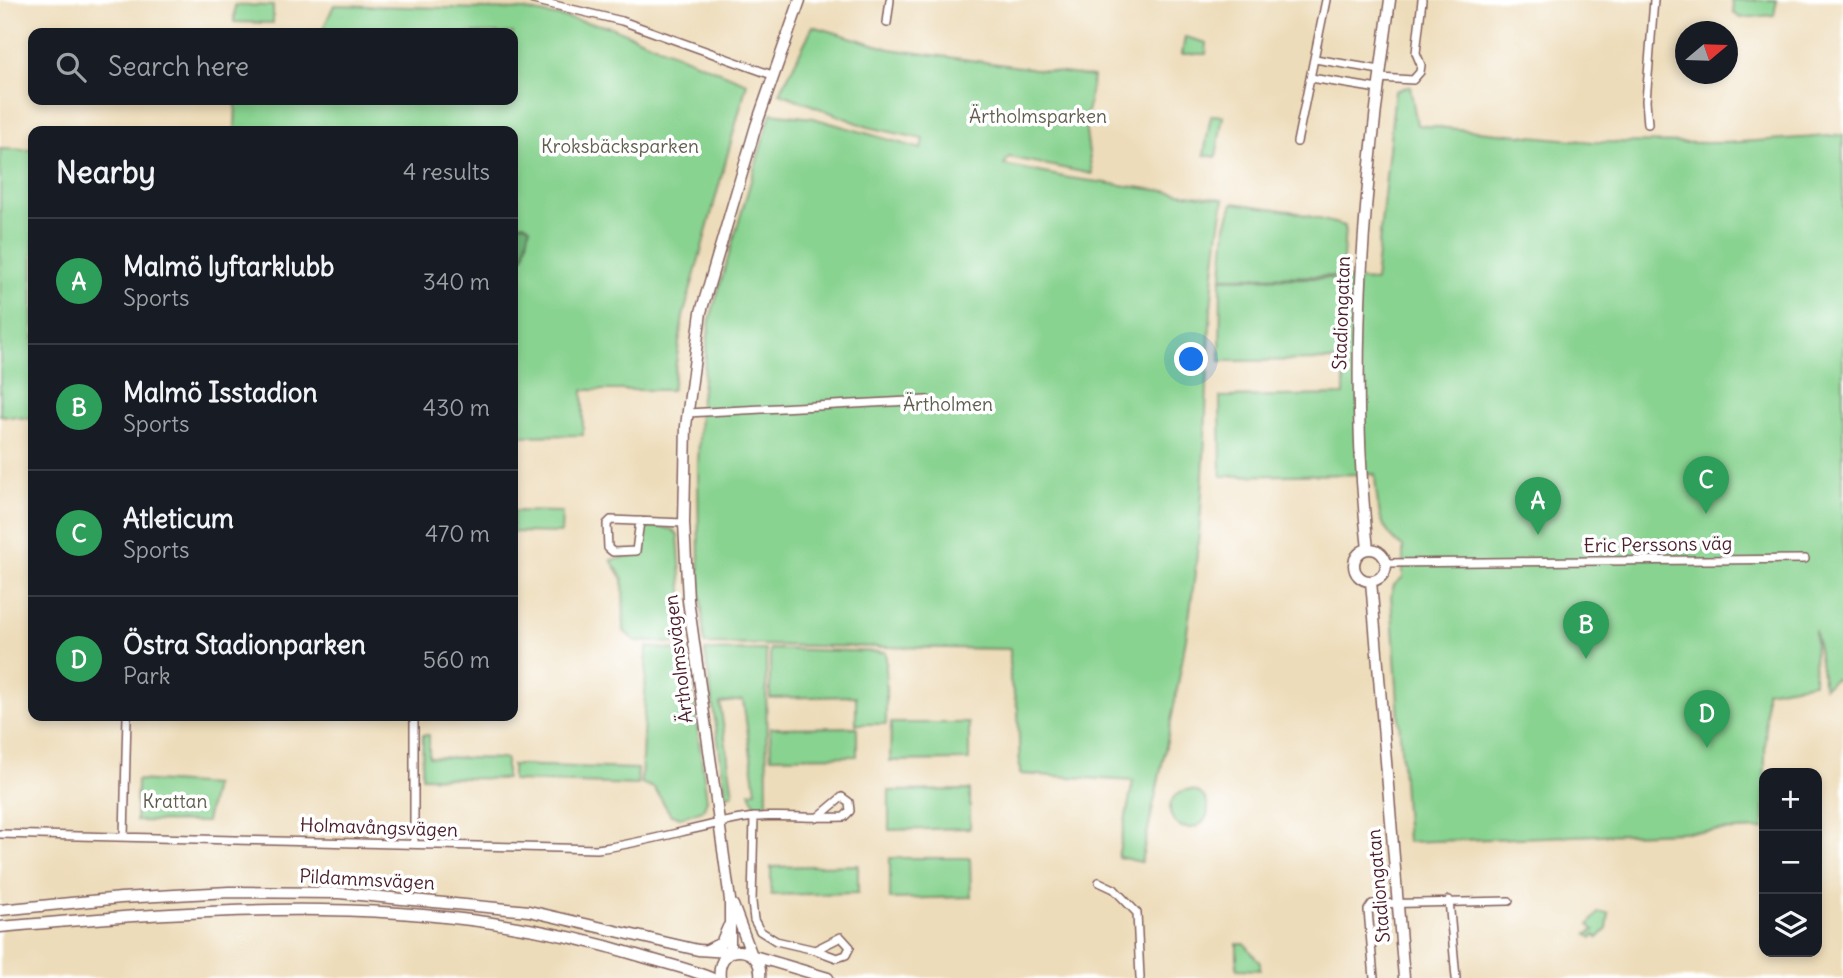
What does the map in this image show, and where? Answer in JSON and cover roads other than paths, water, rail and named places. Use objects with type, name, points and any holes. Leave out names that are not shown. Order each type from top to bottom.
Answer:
[{"type":"main road","name":"Ärtholmsvägen","points":[[720,978],[720,966],[729,952],[730,900],[690,628],[684,523],[687,413],[701,312],[772,75],[788,40],[800,0]]},
{"type":"main road","name":"Stadiongatan","points":[[1390,0],[1363,214],[1357,331],[1360,474],[1368,549],[1356,556],[1354,566],[1361,578],[1371,581],[1404,978]]},
{"type":"main road","points":[[1368,549],[1382,554],[1386,563],[1381,577],[1371,581]]},
{"type":"main road","name":"Pildammsvägen","points":[[0,910],[121,898],[229,892],[339,893],[529,911],[704,951],[729,952]]},
{"type":"main road","name":"Ärtholmsvägen","points":[[730,900],[760,970],[760,978]]},
{"type":"main road","name":"Pildammsvägen","points":[[0,927],[205,911],[347,908],[480,920],[577,938],[711,978]]},
{"type":"main road","points":[[704,951],[721,943],[729,923]]},
{"type":"main road","points":[[729,952],[741,949],[752,955],[828,978]]},
{"type":"street","points":[[533,0],[622,21],[772,75]]},
{"type":"street","points":[[887,23],[890,0]]},
{"type":"street","points":[[1297,142],[1326,0]]},
{"type":"street","points":[[1311,78],[1413,80],[1420,72],[1421,65],[1416,53],[1422,0]]},
{"type":"street","points":[[1647,124],[1646,101],[1654,0]]},
{"type":"street","points":[[1315,59],[1379,79]]},
{"type":"street","points":[[687,413],[927,400]]},
{"type":"street","points":[[640,521],[636,551],[613,552],[608,548],[608,522],[640,521],[684,523]]},
{"type":"street","name":"Eric Perssons väg","points":[[1386,563],[1805,559]]},
{"type":"street","points":[[124,837],[127,721]]},
{"type":"street","points":[[414,721],[414,844]]},
{"type":"street","points":[[754,817],[752,898],[757,926],[776,941],[815,950]]},
{"type":"street","name":"Holmavångsvägen","points":[[0,834],[597,849],[663,838],[754,817],[817,818]]},
{"type":"street","points":[[1099,882],[1114,888],[1137,913],[1140,978]]},
{"type":"street","points":[[1450,900],[1456,978]]},
{"type":"street","points":[[1374,978],[1368,910],[1372,904],[1450,900],[1510,901]]},
{"type":"place","name":"Atleticum","points":[[1706,514]]},
{"type":"place","name":"Malmö lyftarklubb","points":[[1538,535]]},
{"type":"place","name":"Malmö Isstadion","points":[[1586,659]]},
{"type":"place","name":"Östra Stadionparken","points":[[1707,748]]},
{"type":"park label","name":"Ärtholmsparken","points":[[1038,116]]},
{"type":"park label","name":"Kroksbäcksparken","points":[[620,146]]},
{"type":"park label","name":"Ärtholmen","points":[[948,404]]},
{"type":"park label","name":"Krattan","points":[[175,801]]}]
